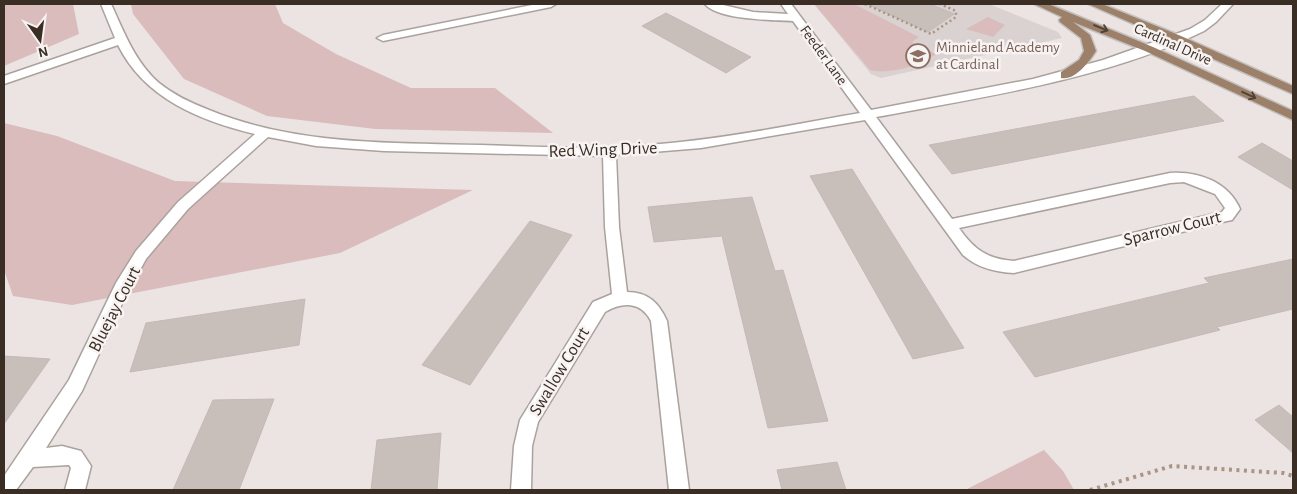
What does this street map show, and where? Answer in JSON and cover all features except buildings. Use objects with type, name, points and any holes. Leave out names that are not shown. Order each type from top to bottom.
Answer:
[{"type":"main road","name":"Cardinal Drive","points":[[1041,4],[1149,49],[1293,116]]},
{"type":"main road","points":[[1041,4],[1077,29],[1089,42],[1090,51],[1087,57],[1078,67],[1065,75]]},
{"type":"main road","name":"Cardinal Drive","points":[[1093,4],[1177,38],[1293,90]]},
{"type":"street","name":"Red Wing Drive","points":[[106,4],[130,59],[150,81],[184,104],[222,120],[264,132],[329,144],[376,148],[609,151],[699,144],[868,114],[1065,75],[1149,49],[1177,38],[1206,24],[1228,4]]},
{"type":"street","points":[[382,38],[551,4]]},
{"type":"street","name":"Feeder Lane","points":[[710,4],[754,16],[797,18],[868,114]]},
{"type":"street","points":[[786,4],[797,18]]},
{"type":"street","points":[[4,80],[121,40]]},
{"type":"street","name":"Sparrow Court","points":[[868,114],[969,253],[991,264],[1014,267],[1227,216],[1232,210],[1229,199],[1219,190],[1184,177],[1170,178],[949,225]]},
{"type":"street","name":"Bluejay Court","points":[[5,490],[58,414],[84,370],[119,291],[141,255],[167,222],[221,169],[264,132]]},
{"type":"street","points":[[609,151],[612,227],[620,297],[635,298],[648,304],[657,314],[679,490]]},
{"type":"street","name":"Swallow Court","points":[[521,490],[523,446],[529,420],[599,307],[611,299],[620,297]]},
{"type":"street","points":[[27,459],[62,455],[74,457],[81,466],[79,482],[75,490]]},
{"type":"path","points":[[865,4],[931,34],[956,17],[956,11],[940,4]]},
{"type":"path","points":[[1090,490],[1172,466],[1283,473],[1293,476]]},
{"type":"shaded area","points":[[4,4],[73,4],[79,34],[4,66]]},
{"type":"shaded area","points":[[131,4],[275,4],[283,23],[336,54],[411,88],[495,88],[553,133],[375,129],[267,116],[184,79],[133,14]]},
{"type":"shaded area","name":"Minnieland Academy at Cardinal","points":[[814,4],[989,4],[1058,32],[1062,38],[881,78],[871,74]]},
{"type":"shaded area","points":[[814,4],[854,4],[919,37],[912,42],[936,54],[913,66],[886,71],[870,70]]},
{"type":"shaded area","points":[[988,17],[1005,25],[993,37],[966,29]]},
{"type":"shaded area","points":[[4,123],[57,136],[175,181],[473,190],[340,253],[72,305],[13,296],[4,270]]},
{"type":"shaded area","points":[[1044,450],[1063,471],[1074,490],[967,489]]},
{"type":"place","name":"Minnieland Academy at Cardinal","points":[[918,56]]}]
